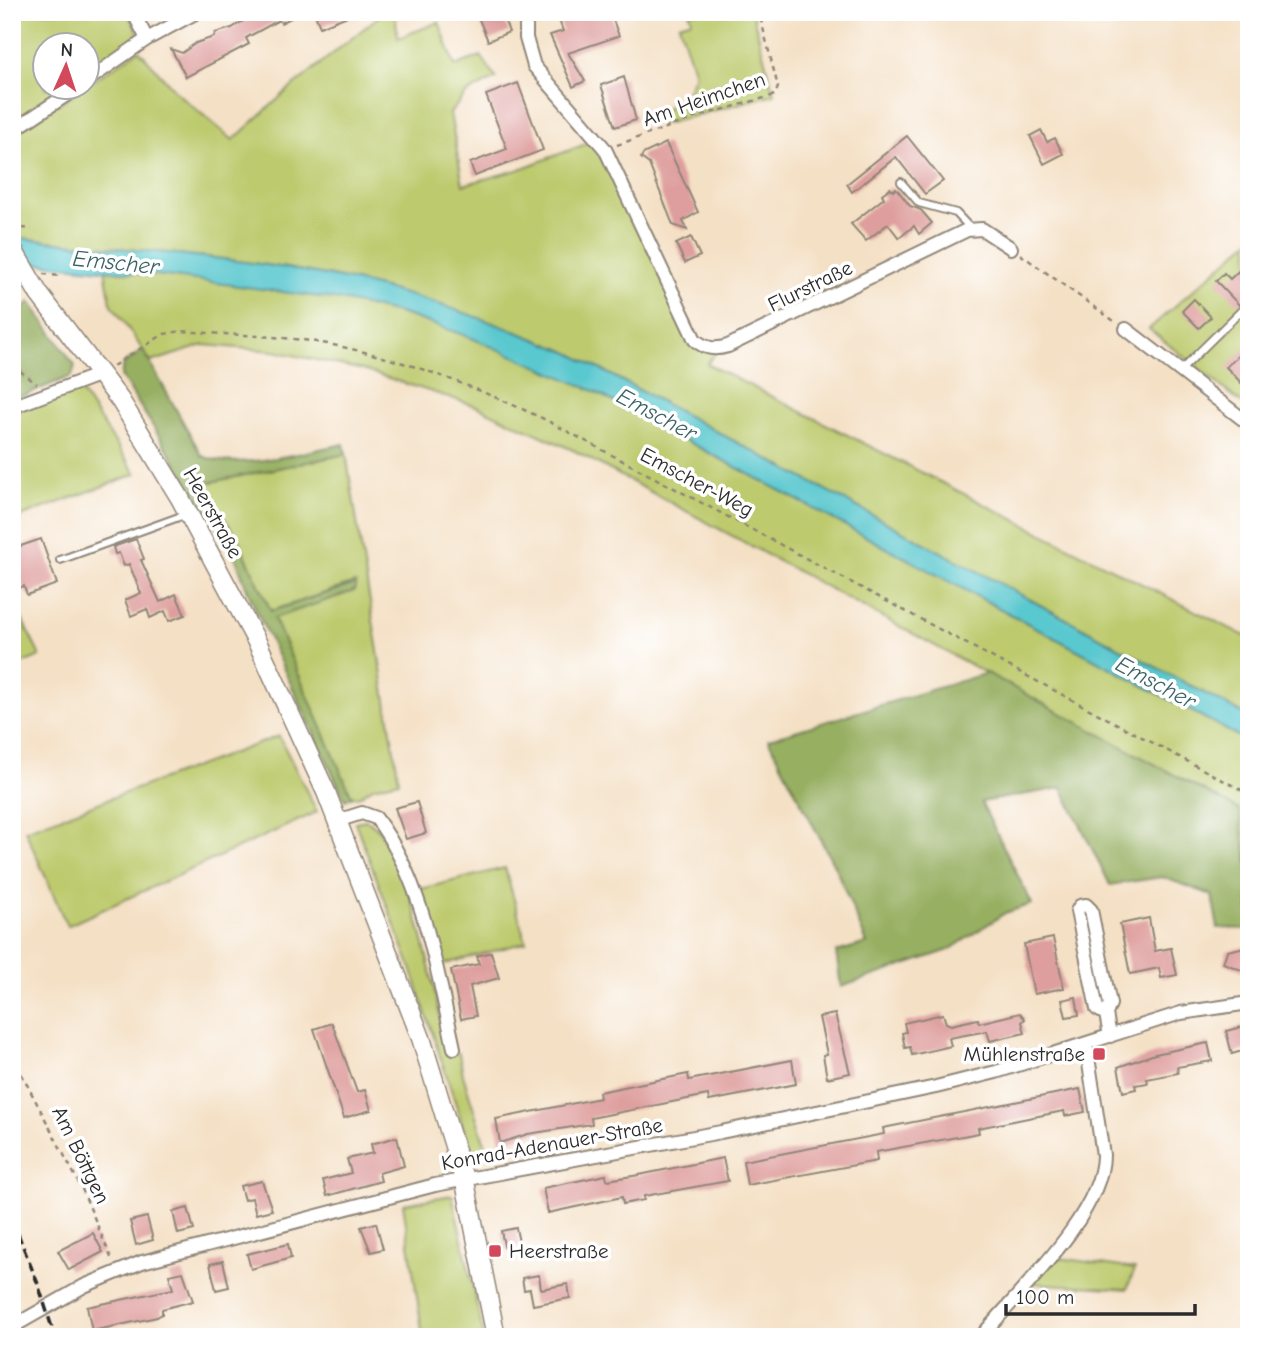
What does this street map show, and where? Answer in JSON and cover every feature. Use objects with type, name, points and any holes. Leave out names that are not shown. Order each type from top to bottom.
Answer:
[{"type":"main road","name":"Heerstraße","points":[[12,248],[39,293],[138,427],[188,514],[258,644],[337,821],[421,1038],[465,1182],[496,1337]]},
{"type":"street","points":[[133,12],[147,39]]},
{"type":"street","points":[[102,70],[147,39],[197,12]]},
{"type":"street","name":"Flurstraße","points":[[526,12],[526,38],[534,66],[604,149],[695,340],[702,346],[717,350],[972,230]]},
{"type":"street","points":[[12,131],[55,102]]},
{"type":"street","points":[[972,230],[982,229],[1011,248]]},
{"type":"street","points":[[1126,329],[1249,424]]},
{"type":"street","points":[[12,407],[101,374]]},
{"type":"street","points":[[337,821],[362,813],[376,818],[401,860],[431,945],[454,1048]]},
{"type":"street","points":[[1105,1014],[1097,1009],[1077,911],[1080,906],[1086,905],[1091,910],[1110,1004],[1105,1014],[1110,1036]]},
{"type":"street","name":"Konrad-Adenauer-Straße","points":[[12,1327],[117,1271],[435,1185],[465,1182],[936,1087],[1086,1044],[1181,1013],[1249,1003]]},
{"type":"street","points":[[981,1337],[1074,1227],[1098,1187],[1103,1173],[1103,1155],[1086,1044]]},
{"type":"lane","points":[[901,182],[919,203],[956,213],[972,230]]},
{"type":"lane","points":[[1181,369],[1249,303]]},
{"type":"lane","points":[[60,560],[188,514]]},
{"type":"path","name":"Am Heimchen","points":[[604,149],[775,95],[778,87],[759,12]]},
{"type":"path","points":[[12,227],[32,229]]},
{"type":"path","points":[[1011,248],[1126,329]]},
{"type":"path","name":"Emscher-Weg","points":[[101,374],[163,334],[182,331],[311,342],[388,359],[460,382],[547,420],[1249,794]]},
{"type":"path","points":[[12,365],[40,386],[43,396]]},
{"type":"path","name":"Am Böttgen","points":[[12,1056],[82,1189],[117,1271]]},
{"type":"green space","points":[[12,12],[127,12],[143,41],[102,68],[102,32],[32,32],[32,102],[49,102],[12,126]]},
{"type":"green space","points":[[384,12],[395,12],[398,38],[439,22],[455,66],[481,56],[496,78],[466,94],[450,113],[463,185],[517,170],[594,141],[694,340],[717,351],[707,364],[1249,638],[1249,717],[570,353],[518,332],[413,296],[316,273],[230,260],[12,237],[12,135],[61,102],[102,102],[102,75],[139,50],[177,93],[233,140],[287,91]]},
{"type":"green space","points":[[689,12],[752,12],[774,94],[665,124],[663,109],[684,100],[695,74],[679,24],[692,20]]},
{"type":"green space","points":[[1249,241],[1249,409],[1149,329]]},
{"type":"green space","points":[[105,270],[256,285],[368,305],[476,339],[592,390],[1249,742],[1249,871],[1239,810],[575,451],[476,406],[363,370],[274,351],[204,345],[151,362],[111,303]]},
{"type":"green space","points":[[30,302],[75,366],[72,376],[12,400],[12,319]]},
{"type":"green space","points":[[143,350],[202,456],[234,462],[253,461],[344,444],[346,454],[202,484],[237,537],[271,611],[356,584],[354,591],[274,618],[352,797],[345,800],[251,599],[234,554],[121,376],[123,364]]},
{"type":"green space","points":[[80,390],[136,474],[12,520],[12,412]]},
{"type":"green space","points":[[346,454],[399,781],[373,787],[358,797],[350,795],[274,618],[354,591],[354,583],[271,611],[237,537],[201,484]]},
{"type":"green space","points":[[12,599],[40,656],[12,668]]},
{"type":"green space","points":[[987,673],[1239,810],[1249,871],[1249,929],[1218,928],[1212,895],[1162,877],[1110,885],[1062,788],[981,802],[1032,904],[1005,913],[949,950],[841,987],[836,952],[867,943],[836,869],[768,739]]},
{"type":"green space","points":[[279,736],[317,812],[67,926],[25,830]]},
{"type":"green space","points":[[366,820],[381,833],[395,857],[408,889],[428,962],[447,1051],[459,1053],[463,1075],[489,1157],[472,1153],[411,968],[355,822]]},
{"type":"green space","points":[[505,868],[526,942],[441,965],[436,940],[417,890]]},
{"type":"green space","points":[[452,1195],[484,1337],[423,1337],[403,1204]]},
{"type":"green space","points":[[1053,1257],[1135,1269],[1127,1289],[1032,1283]]},
{"type":"water","name":"Emscher","points":[[12,237],[230,260],[316,273],[413,296],[466,313],[570,353],[1249,717],[1249,742],[592,390],[467,336],[403,314],[341,300],[166,276],[12,261]]},
{"type":"building","points":[[243,12],[303,12],[281,23],[279,20],[246,38],[249,44],[186,77],[171,49],[182,53],[196,43],[214,37],[215,33],[232,28],[246,19]]},
{"type":"building","points":[[314,12],[355,12],[355,13],[320,27]]},
{"type":"building","points":[[491,12],[501,12],[509,32],[488,41],[478,17]]},
{"type":"building","points":[[556,12],[610,12],[619,36],[568,53],[585,81],[573,87],[550,35],[563,31]]},
{"type":"building","points":[[624,77],[636,120],[615,127],[601,85]]},
{"type":"building","points":[[518,83],[543,150],[475,176],[470,163],[507,149],[486,95]]},
{"type":"building","points":[[1041,130],[1047,142],[1055,138],[1063,154],[1044,164],[1030,136]]},
{"type":"building","points":[[907,136],[943,181],[925,194],[896,157],[852,192],[847,184]]},
{"type":"building","points":[[666,143],[698,212],[683,221],[687,230],[673,225],[649,164],[641,158],[643,154]]},
{"type":"building","points":[[890,188],[893,191],[896,188],[910,206],[921,210],[932,223],[919,234],[914,226],[899,238],[888,224],[866,241],[851,224],[884,198],[882,194]]},
{"type":"building","points":[[691,237],[700,256],[685,263],[676,244]]},
{"type":"building","points":[[1249,261],[1249,297],[1239,305],[1216,281],[1224,273],[1230,279]]},
{"type":"building","points":[[1194,299],[1211,317],[1199,328],[1182,311]]},
{"type":"building","points":[[1249,345],[1249,391],[1226,367]]},
{"type":"building","points":[[41,539],[57,584],[27,595],[24,586],[12,590],[12,569],[17,568],[12,549]]},
{"type":"building","points":[[136,539],[144,559],[141,560],[160,602],[176,594],[185,615],[169,621],[165,611],[150,618],[147,609],[131,616],[125,600],[141,593],[129,564],[124,566],[119,553],[115,554],[113,547]]},
{"type":"building","points":[[417,802],[426,833],[406,839],[395,808]]},
{"type":"building","points":[[1149,918],[1155,951],[1171,948],[1177,975],[1161,978],[1159,968],[1130,974],[1120,924]]},
{"type":"building","points":[[1053,938],[1064,988],[1034,994],[1024,944]]},
{"type":"building","points":[[1245,947],[1249,973],[1223,963],[1227,951]]},
{"type":"building","points":[[491,952],[499,978],[470,986],[476,1016],[461,1019],[451,970],[479,964],[477,956]]},
{"type":"building","points":[[1076,997],[1079,1015],[1066,1017],[1062,1000]]},
{"type":"building","points":[[1020,1013],[1025,1019],[1022,1022],[1025,1033],[990,1041],[987,1031],[949,1038],[951,1046],[912,1055],[910,1047],[905,1048],[902,1033],[906,1032],[904,1023],[943,1014],[946,1023],[951,1025],[978,1019],[979,1023]]},
{"type":"building","points":[[835,1014],[850,1073],[827,1078],[823,1055],[827,1054],[819,1017]]},
{"type":"building","points":[[332,1023],[357,1092],[365,1090],[371,1110],[344,1118],[314,1029]]},
{"type":"building","points":[[1249,1025],[1249,1049],[1232,1054],[1226,1031]]},
{"type":"building","points":[[1208,1043],[1212,1061],[1177,1067],[1178,1073],[1147,1079],[1148,1083],[1135,1085],[1136,1089],[1123,1092],[1118,1067],[1155,1054]]},
{"type":"building","points":[[792,1060],[796,1084],[709,1101],[708,1095],[591,1118],[592,1124],[528,1134],[500,1143],[496,1119],[600,1098],[599,1092],[688,1074],[689,1080]]},
{"type":"building","points":[[1080,1089],[1085,1112],[1065,1116],[1064,1111],[978,1128],[979,1133],[876,1152],[877,1161],[747,1185],[743,1161],[884,1134],[883,1128]]},
{"type":"building","points":[[397,1137],[404,1166],[379,1173],[381,1181],[327,1196],[323,1180],[351,1173],[347,1159],[373,1153],[371,1144]]},
{"type":"building","points":[[723,1158],[728,1181],[644,1196],[644,1200],[623,1204],[622,1197],[548,1213],[543,1188],[606,1175],[607,1180],[639,1175]]},
{"type":"building","points":[[262,1181],[272,1210],[256,1214],[252,1198],[244,1200],[240,1186]]},
{"type":"building","points":[[188,1208],[194,1230],[178,1234],[173,1212]]},
{"type":"building","points":[[147,1217],[153,1240],[136,1245],[130,1221]]},
{"type":"building","points":[[376,1223],[383,1249],[371,1252],[361,1227]]},
{"type":"building","points":[[516,1228],[520,1247],[505,1250],[501,1231]]},
{"type":"building","points":[[93,1233],[103,1252],[69,1270],[58,1251]]},
{"type":"building","points":[[288,1244],[291,1258],[251,1269],[247,1254]]},
{"type":"building","points":[[223,1261],[229,1287],[216,1290],[210,1264]]},
{"type":"building","points":[[183,1272],[193,1301],[162,1309],[162,1314],[157,1317],[92,1331],[87,1307],[173,1289],[169,1275]]},
{"type":"building","points":[[539,1275],[541,1289],[568,1284],[570,1298],[533,1305],[530,1289],[524,1290],[522,1278]]},
{"type":"railway","points":[[12,1219],[38,1284],[55,1337]]},
{"type":"place","name":"Mühlenstraße","points":[[1099,1054]]},
{"type":"place","name":"Heerstraße","points":[[495,1251]]}]
